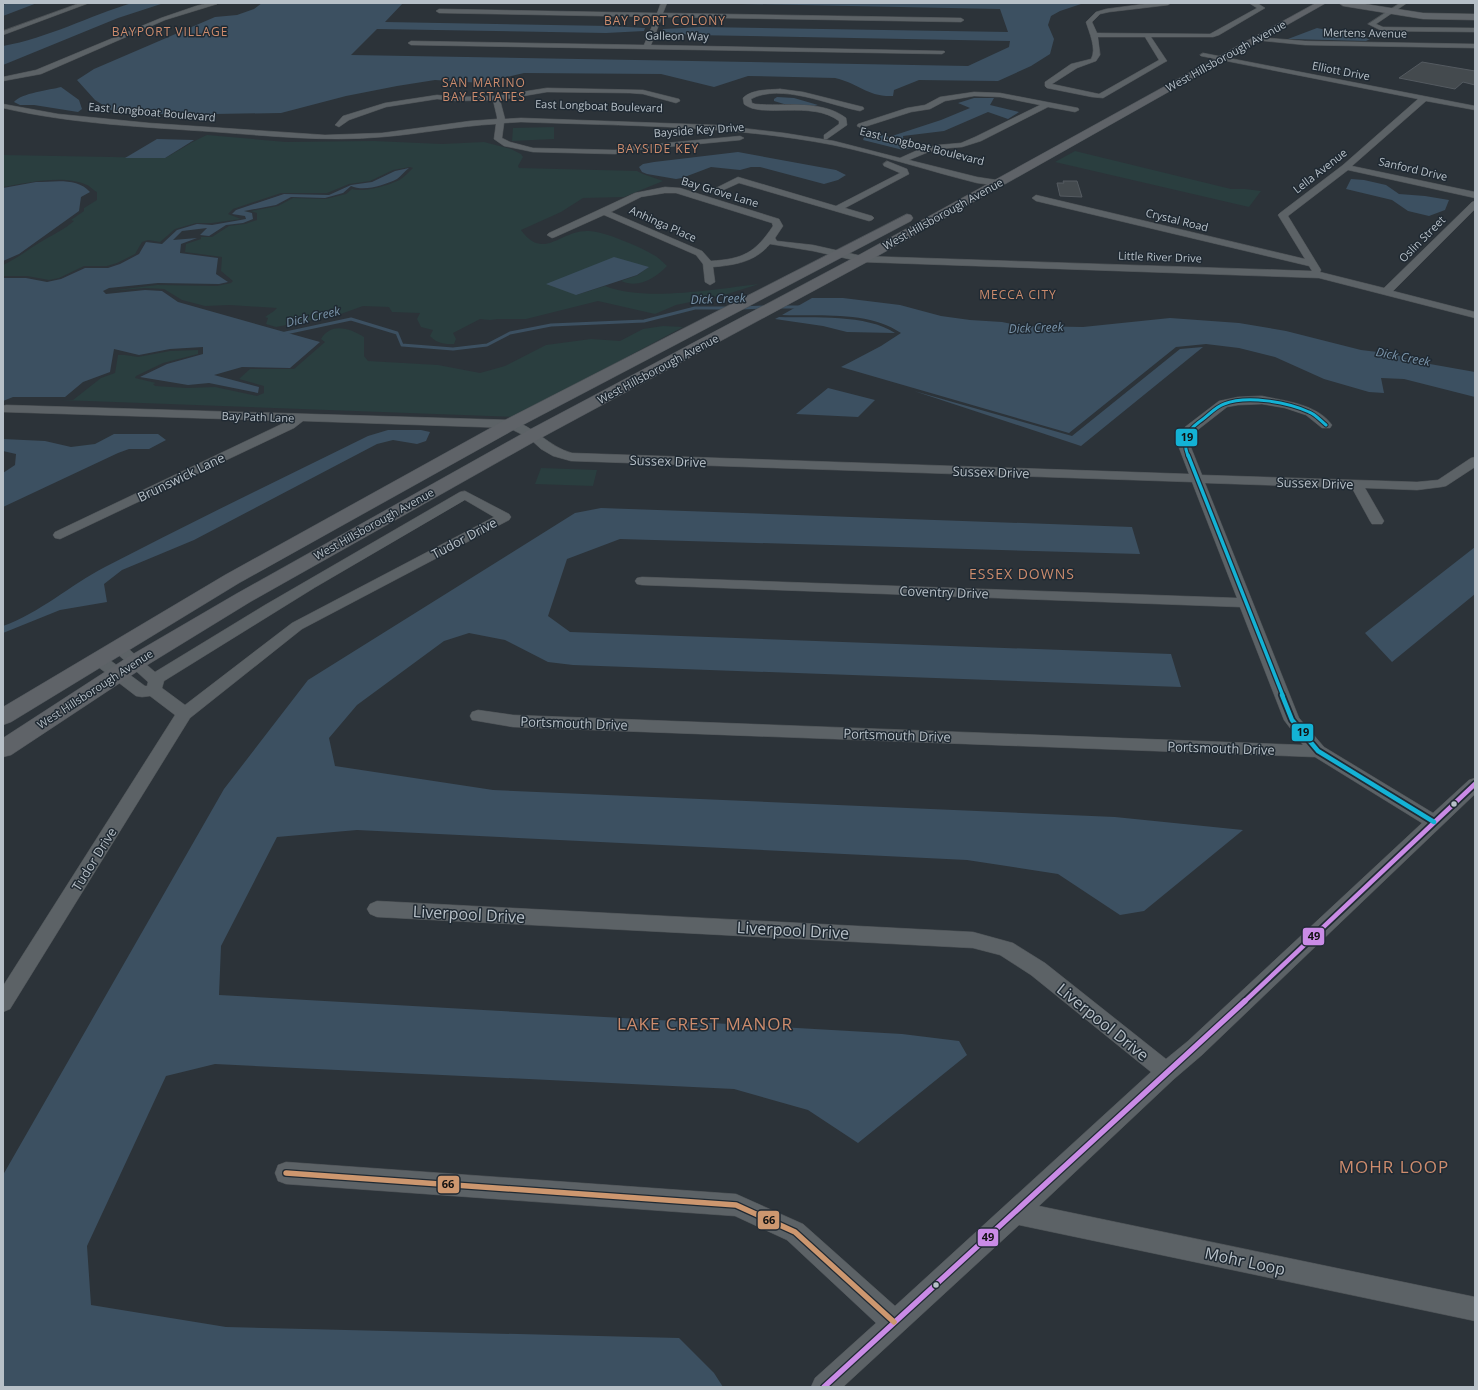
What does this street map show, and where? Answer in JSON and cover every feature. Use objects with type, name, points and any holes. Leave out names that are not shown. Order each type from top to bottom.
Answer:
[{"type":"main road","name":"West Hillsborough Avenue","points":[[3,748],[136,662],[243,598],[533,435],[862,259],[1322,3]]},
{"type":"main road","name":"West Hillsborough Avenue","points":[[1200,57],[1214,49]]},
{"type":"main road","points":[[1163,91],[1160,87],[1180,74],[1182,70]]},
{"type":"main road","points":[[1112,119],[1112,113],[1149,92],[1145,87]]},
{"type":"main road","name":"West Hillsborough Avenue","points":[[964,187],[985,176]]},
{"type":"main road","name":"West Hillsborough Avenue","points":[[3,717],[232,579],[511,424],[917,212]]},
{"type":"street","points":[[3,33],[86,3]]},
{"type":"street","points":[[647,47],[664,3]]},
{"type":"street","points":[[1147,36],[1163,61],[1100,96],[1050,86],[1048,84],[1074,66],[1094,60],[1097,55],[1094,35],[1089,22],[1098,13],[1108,10],[1168,3]]},
{"type":"street","points":[[1094,35],[1201,37],[1218,34],[1262,8],[1252,3]]},
{"type":"street","points":[[1344,3],[1423,16],[1475,17]]},
{"type":"street","points":[[1404,3],[1371,24],[1382,29],[1475,30]]},
{"type":"street","points":[[3,79],[38,72],[162,20],[198,7],[214,4]]},
{"type":"street","points":[[439,11],[961,20]]},
{"type":"street","name":"Mertens Avenue","points":[[1256,39],[1305,43],[1475,46]]},
{"type":"street","name":"Galleon Way","points":[[411,43],[942,52]]},
{"type":"street","name":"Elliott Drive","points":[[1200,57],[1220,59],[1475,108]]},
{"type":"street","points":[[338,126],[346,118],[385,105],[437,97],[458,99],[496,98],[547,90],[630,91],[643,92],[676,101]]},
{"type":"street","points":[[848,107],[830,112],[813,109],[759,107],[748,104],[747,98],[754,94],[795,92],[860,109]]},
{"type":"street","points":[[861,126],[910,110],[927,107],[943,99],[974,94],[1000,95],[1075,110]]},
{"type":"street","points":[[496,98],[501,119]]},
{"type":"street","name":"Lella Avenue","points":[[1319,275],[1283,216],[1346,167],[1424,99]]},
{"type":"street","points":[[902,160],[938,147],[962,145],[978,139],[1048,104]]},
{"type":"street","name":"East Longboat Boulevard","points":[[3,106],[66,117],[150,125],[325,137],[382,135],[501,119],[695,126],[832,140],[913,155],[985,176],[1000,183]]},
{"type":"street","name":"Bayside Key Drive","points":[[501,119],[498,139],[504,143],[528,150],[615,152],[632,148],[734,138],[763,140],[814,149],[832,140],[844,122],[841,118],[830,112]]},
{"type":"street","name":"East Longboat Boulevard","points":[[832,140],[902,160],[985,176]]},
{"type":"street","points":[[837,209],[903,175],[905,172],[897,167],[844,155]]},
{"type":"street","name":"Sanford Drive","points":[[1346,167],[1475,195]]},
{"type":"street","points":[[716,190],[738,180],[869,218]]},
{"type":"street","name":"Bay Grove Lane","points":[[552,235],[604,212],[632,197],[660,190],[677,190],[776,221],[778,226],[770,238]]},
{"type":"street","name":"Crystal Road","points":[[1036,198],[1312,264]]},
{"type":"street","name":"Oslin Street","points":[[1386,292],[1475,204]]},
{"type":"street","name":"Anhinga Place","points":[[604,212],[635,224],[699,253],[708,264]]},
{"type":"street","points":[[710,282],[708,264],[734,263],[743,260],[756,253],[770,238],[774,243],[790,242],[839,253]]},
{"type":"street","name":"Little River Drive","points":[[839,253],[862,259],[1319,275],[1475,315]]},
{"type":"street","points":[[1326,426],[1310,412],[1288,405],[1262,400],[1238,401],[1223,404],[1189,430],[1184,445],[1292,720],[1318,751],[1434,822]]},
{"type":"street","name":"Bay Path Lane","points":[[6,409],[511,424]]},
{"type":"street","name":"Brunswick Lane","points":[[60,535],[290,425],[300,418]]},
{"type":"street","name":"Sussex Drive","points":[[511,424],[533,435],[545,446],[557,453],[571,457],[1417,486],[1441,483],[1475,461]]},
{"type":"street","points":[[1356,484],[1377,521]]},
{"type":"street","name":"Tudor Drive","points":[[3,1003],[184,714],[297,626],[504,517],[465,495],[202,649],[154,685]]},
{"type":"street","name":"Coventry Drive","points":[[642,581],[1246,602]]},
{"type":"street","points":[[118,648],[136,662],[154,685],[184,714]]},
{"type":"street","points":[[98,659],[142,692],[154,685]]},
{"type":"street","name":"Portsmouth Drive","points":[[478,716],[512,721],[1318,751]]},
{"type":"street","points":[[825,1387],[894,1322],[1016,1213],[1166,1072],[1194,1048],[1475,784]]},
{"type":"street","name":"Liverpool Drive","points":[[377,909],[973,940],[1006,949],[1038,969],[1166,1072]]},
{"type":"street","points":[[286,1173],[736,1205],[795,1232],[894,1322]]},
{"type":"street","name":"Mohr Loop","points":[[1016,1213],[1475,1309]]},
{"type":"green space","points":[[554,127],[554,139],[512,141],[513,128]]},
{"type":"green space","points":[[207,135],[286,142],[374,141],[442,144],[484,142],[511,149],[521,154],[523,157],[518,166],[519,168],[637,171],[663,181],[624,197],[583,198],[561,212],[521,230],[529,239],[537,243],[545,244],[579,232],[589,231],[603,233],[645,250],[657,257],[667,266],[657,275],[640,283],[634,284],[621,281],[638,275],[648,267],[641,265],[576,295],[605,286],[621,291],[660,294],[702,291],[759,284],[724,295],[676,305],[655,314],[598,301],[526,319],[480,319],[453,333],[456,339],[454,344],[441,343],[430,336],[433,330],[421,327],[417,319],[420,313],[392,312],[389,307],[363,306],[338,315],[276,327],[266,324],[268,318],[265,317],[277,308],[230,305],[205,306],[182,300],[164,289],[145,288],[109,291],[157,285],[217,286],[231,283],[233,281],[221,271],[222,257],[185,252],[186,244],[201,239],[201,237],[212,237],[229,226],[245,224],[257,220],[257,213],[251,211],[278,206],[293,198],[326,199],[346,194],[352,189],[363,190],[384,186],[401,179],[413,168],[410,167],[393,170],[370,181],[349,184],[327,193],[281,193],[233,209],[228,214],[241,219],[212,223],[196,223],[175,229],[160,242],[148,240],[142,242],[135,254],[107,266],[84,266],[59,278],[49,280],[27,276],[3,276],[3,265],[71,224],[74,221],[71,220],[84,211],[84,208],[97,200],[97,192],[87,185],[68,180],[45,180],[3,187],[3,155],[165,158]]},
{"type":"green space","points":[[1075,151],[1231,189],[1261,191],[1249,207],[1055,162]]},
{"type":"green space","points":[[663,326],[683,327],[515,417],[61,400],[73,400],[101,378],[115,373],[118,355],[138,357],[170,351],[198,350],[198,354],[163,363],[136,376],[135,378],[156,383],[153,384],[155,386],[187,388],[215,387],[257,396],[264,393],[264,386],[239,379],[250,369],[294,369],[325,342],[321,339],[325,334],[330,330],[335,329],[347,329],[364,337],[364,356],[368,361],[438,365],[480,373],[505,366],[546,345],[591,339],[620,341],[643,329]]},
{"type":"green space","points":[[541,468],[597,470],[593,486],[535,484]]},
{"type":"water","points":[[8,3],[37,3],[3,16],[3,5]]},
{"type":"water","points":[[132,3],[164,3],[118,18],[3,65],[3,46],[36,38]]},
{"type":"water","points":[[262,3],[403,3],[385,22],[645,28],[644,31],[606,33],[377,29],[351,55],[968,66],[1009,47],[1010,41],[692,35],[662,32],[663,29],[701,27],[1008,32],[1000,9],[693,3],[1084,3],[1060,11],[1051,16],[1048,25],[1054,39],[1050,54],[1031,66],[998,81],[919,80],[894,90],[893,96],[884,96],[869,92],[835,78],[748,76],[714,87],[661,74],[524,73],[482,83],[435,80],[397,86],[346,96],[281,113],[137,114],[111,110],[95,100],[77,80],[94,69],[215,17],[237,15],[254,9]]},
{"type":"water","points":[[1317,28],[1370,39],[1366,41],[1288,39]]},
{"type":"water","points":[[61,87],[79,100],[82,109],[78,112],[34,105],[20,105],[14,102],[29,94]]},
{"type":"water","points":[[777,97],[794,98],[818,105],[784,104],[774,101]]},
{"type":"water","points":[[974,98],[994,98],[990,105],[1019,112],[1008,119],[988,112],[944,131],[903,136],[904,143],[913,148],[903,150],[863,140],[866,131],[889,137],[941,120],[970,108],[958,103]]},
{"type":"water","points":[[157,139],[194,140],[165,158],[125,158]]},
{"type":"water","points":[[738,152],[836,170],[846,175],[838,180],[824,184],[760,167],[751,167],[740,170],[711,167],[676,179],[647,174],[642,172],[639,167],[643,164],[654,162]]},
{"type":"water","points":[[409,168],[397,179],[381,185],[368,188],[356,188],[351,186],[343,193],[325,198],[291,197],[276,205],[244,211],[252,213],[253,219],[243,223],[226,225],[209,236],[200,235],[207,228],[182,231],[173,240],[197,238],[181,244],[180,253],[218,258],[216,274],[228,282],[219,284],[158,283],[109,288],[103,291],[106,294],[145,290],[162,291],[178,302],[320,342],[290,368],[242,367],[214,375],[259,387],[258,393],[209,383],[188,385],[140,377],[167,364],[203,354],[203,347],[170,349],[139,355],[114,349],[110,372],[83,382],[65,397],[13,397],[3,401],[3,278],[26,278],[47,282],[61,279],[85,268],[108,268],[120,264],[139,254],[146,242],[162,244],[177,230],[197,224],[212,225],[246,219],[245,216],[232,214],[236,210],[284,194],[329,195],[351,185],[372,182],[395,171]]},
{"type":"water","points":[[1351,179],[1364,180],[1386,185],[1399,194],[1449,200],[1445,210],[1429,216],[1408,211],[1392,200],[1346,189]]},
{"type":"water","points":[[36,182],[72,182],[85,187],[90,192],[81,197],[79,211],[19,254],[3,261],[3,188]]},
{"type":"water","points":[[614,257],[649,267],[637,275],[576,295],[546,284]]},
{"type":"water","points":[[812,298],[843,298],[900,305],[941,316],[1002,322],[1022,326],[1083,327],[1170,318],[1239,323],[1286,331],[1361,350],[1394,354],[1413,361],[1475,372],[1475,397],[1404,379],[1381,378],[1384,393],[1369,392],[1324,379],[1275,357],[1239,348],[1206,344],[1176,347],[1069,433],[841,367],[881,346],[901,333],[889,326],[875,321],[859,318],[828,315],[782,315]]},
{"type":"water","points":[[779,317],[823,317],[855,320],[883,327],[895,333],[847,332],[823,326],[775,319]]},
{"type":"water","points":[[1203,347],[1081,446],[914,391],[1072,436],[1180,349]]},
{"type":"water","points":[[828,388],[875,400],[858,417],[796,414]]},
{"type":"water","points":[[388,430],[421,430],[430,432],[426,441],[417,444],[393,440],[377,444],[194,540],[122,570],[104,584],[107,602],[60,610],[3,633],[3,626],[30,614],[105,567],[368,436]]},
{"type":"water","points":[[114,434],[158,434],[166,440],[149,449],[129,449],[118,453],[3,507],[3,473],[15,465],[16,454],[3,451],[3,439],[45,441],[71,447],[95,444]]},
{"type":"water","points":[[601,508],[1132,527],[1140,554],[620,539],[567,559],[548,616],[570,632],[1171,654],[1181,687],[573,665],[548,662],[505,640],[469,633],[444,641],[357,705],[329,738],[335,766],[493,790],[1115,817],[1243,830],[1144,911],[1120,915],[1058,874],[967,860],[357,830],[277,837],[221,946],[219,995],[902,1034],[959,1041],[967,1055],[858,1143],[808,1110],[734,1089],[215,1064],[166,1076],[87,1246],[91,1305],[226,1327],[679,1338],[714,1373],[723,1387],[3,1387],[3,1175],[224,789],[308,680],[575,513]]},
{"type":"water","points":[[1475,547],[1475,594],[1392,662],[1365,633]]},
{"type":"building","points":[[1422,62],[1475,71],[1475,85],[1463,82],[1455,89],[1399,78]]},
{"type":"building","points":[[1063,181],[1077,181],[1082,197],[1060,196],[1057,183],[1064,183]]},
{"type":"waterway","name":"Dick Creek","points":[[741,308],[765,307]]},
{"type":"waterway","name":"Dick Creek","points":[[779,307],[801,307]]},
{"type":"waterway","name":"Dick Creek","points":[[281,334],[351,319],[397,333],[402,345],[453,349],[487,345],[510,333],[551,325],[644,321],[695,308],[729,308]]},
{"type":"transit line","name":"19","points":[[1326,425],[1310,412],[1287,405],[1262,400],[1238,401],[1223,404],[1189,430],[1184,445],[1292,720],[1318,751],[1434,822]]},
{"type":"transit line","name":"49","points":[[824,1387],[1015,1213],[1166,1072],[1195,1048],[1475,784]]},
{"type":"transit line","name":"66","points":[[286,1173],[736,1205],[795,1232],[894,1322]]},
{"type":"district","name":"BAY PORT COLONY","points":[[665,21]]},
{"type":"district","name":"BAYPORT VILLAGE","points":[[170,32]]},
{"type":"district","name":"SAN MARINO BAY ESTATES","points":[[484,90]]},
{"type":"district","name":"BAYSIDE KEY","points":[[658,149]]},
{"type":"district","name":"MECCA CITY","points":[[1018,295]]},
{"type":"district","name":"ESSEX DOWNS","points":[[1022,574]]},
{"type":"district","name":"LAKE CREST MANOR","points":[[705,1024]]},
{"type":"district","name":"MOHR LOOP","points":[[1394,1167]]}]
